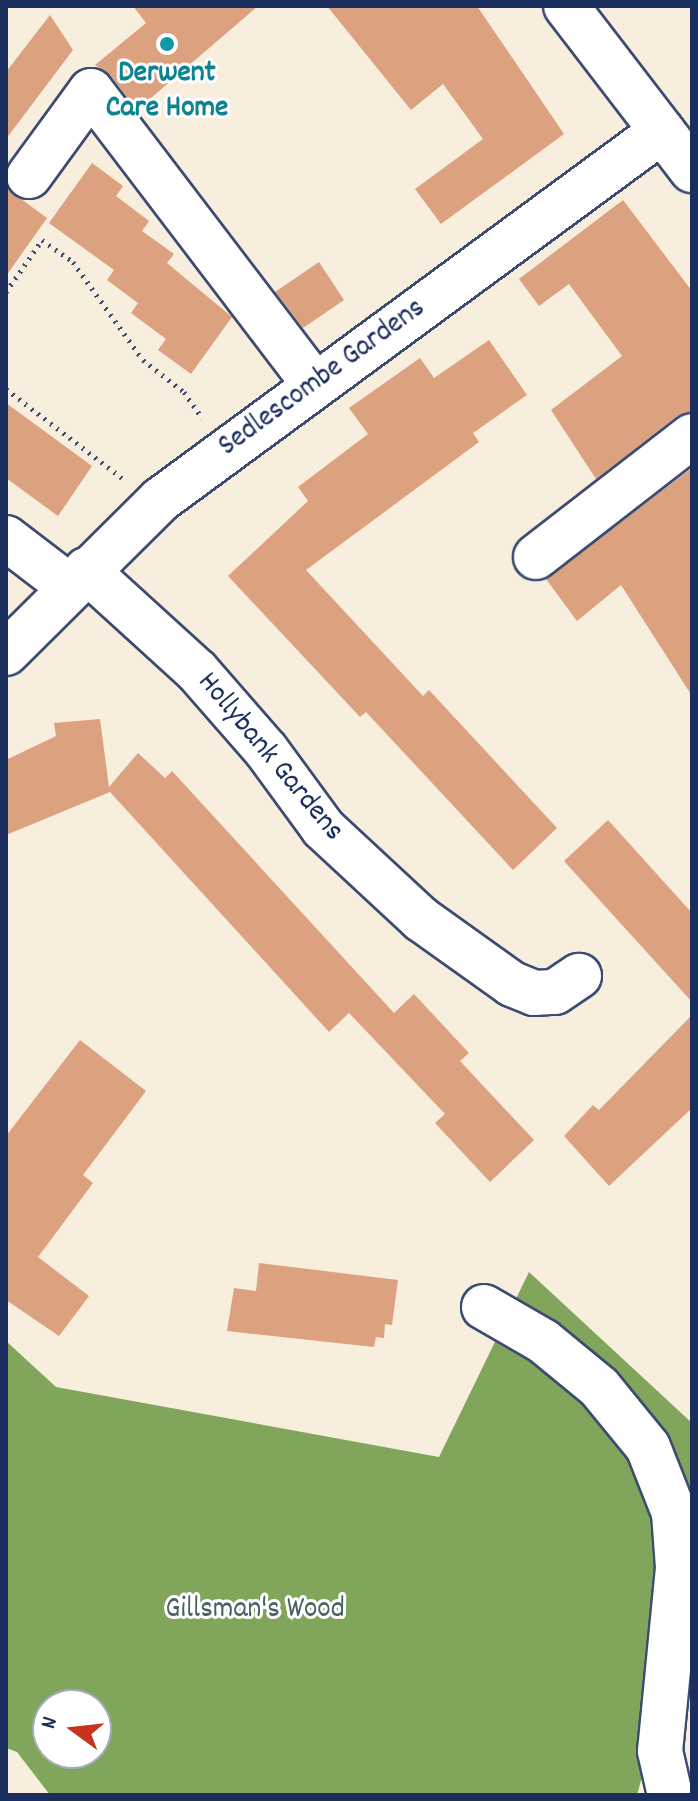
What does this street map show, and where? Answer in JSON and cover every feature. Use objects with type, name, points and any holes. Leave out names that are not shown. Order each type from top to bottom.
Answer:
[{"type":"street","points":[[566,6],[692,170]]},
{"type":"street","points":[[29,176],[91,91],[315,385]]},
{"type":"street","name":"Sedlescombe Gardens","points":[[6,653],[152,507],[662,131]]},
{"type":"street","points":[[536,557],[692,436]]},
{"type":"street","name":"Hollybank Gardens","points":[[6,538],[78,578],[197,671],[266,750],[323,828],[421,919],[512,984],[534,993],[555,992],[579,976]]},
{"type":"street","points":[[484,1307],[543,1341],[599,1387],[648,1447],[674,1513],[678,1568],[660,1751],[670,1795]]},
{"type":"path","points":[[6,292],[42,240],[73,262],[143,360],[184,392],[225,452]]},
{"type":"path","points":[[6,389],[103,460],[152,507]]},
{"type":"green space","name":"Gillsman's Wood","points":[[529,1272],[692,1423],[692,1599],[637,1795],[50,1795],[17,1752],[6,1748],[6,1341],[56,1387],[439,1457]]},
{"type":"building","name":"Derwent Care Home","points":[[133,6],[258,6],[137,110],[111,76],[95,65],[146,23]]},
{"type":"building","points":[[327,6],[477,6],[564,134],[441,224],[415,189],[483,139],[443,84],[411,110]]},
{"type":"building","points":[[50,15],[73,50],[6,139],[6,72]]},
{"type":"building","points":[[92,163],[123,186],[116,196],[149,221],[142,231],[174,254],[167,263],[232,317],[191,374],[158,350],[166,339],[131,313],[138,303],[107,280],[114,270],[49,223]]},
{"type":"building","points":[[6,188],[47,218],[6,276]]},
{"type":"building","points":[[623,200],[692,291],[692,412],[677,416],[596,479],[551,410],[622,356],[569,284],[539,306],[519,279]]},
{"type":"building","points":[[319,262],[344,300],[303,328],[275,292]]},
{"type":"building","points":[[489,340],[527,395],[473,433],[479,442],[306,570],[423,696],[429,690],[557,828],[513,870],[366,712],[360,717],[228,576],[308,501],[298,487],[368,434],[349,408],[420,358],[434,378]]},
{"type":"building","points":[[6,403],[92,466],[58,516],[6,478]]},
{"type":"building","points":[[692,468],[692,696],[621,585],[577,621],[546,579]]},
{"type":"building","points":[[100,719],[109,787],[138,753],[165,778],[172,771],[394,1013],[414,994],[469,1053],[460,1061],[534,1140],[490,1182],[435,1123],[445,1114],[349,1013],[329,1032],[110,792],[6,835],[6,760],[56,736],[54,723]]},
{"type":"building","points":[[608,820],[692,913],[692,1002],[564,861]]},
{"type":"building","points":[[692,1015],[692,1108],[609,1186],[564,1136],[593,1105],[599,1110]]},
{"type":"building","points":[[80,1040],[146,1091],[83,1175],[93,1183],[38,1257],[89,1296],[59,1336],[6,1300],[6,1136]]},
{"type":"building","points":[[259,1263],[398,1280],[392,1325],[385,1324],[384,1338],[376,1337],[374,1347],[227,1331],[234,1288],[256,1291]]},
{"type":"place","name":"Derwent Care Home","points":[[167,44]]}]
